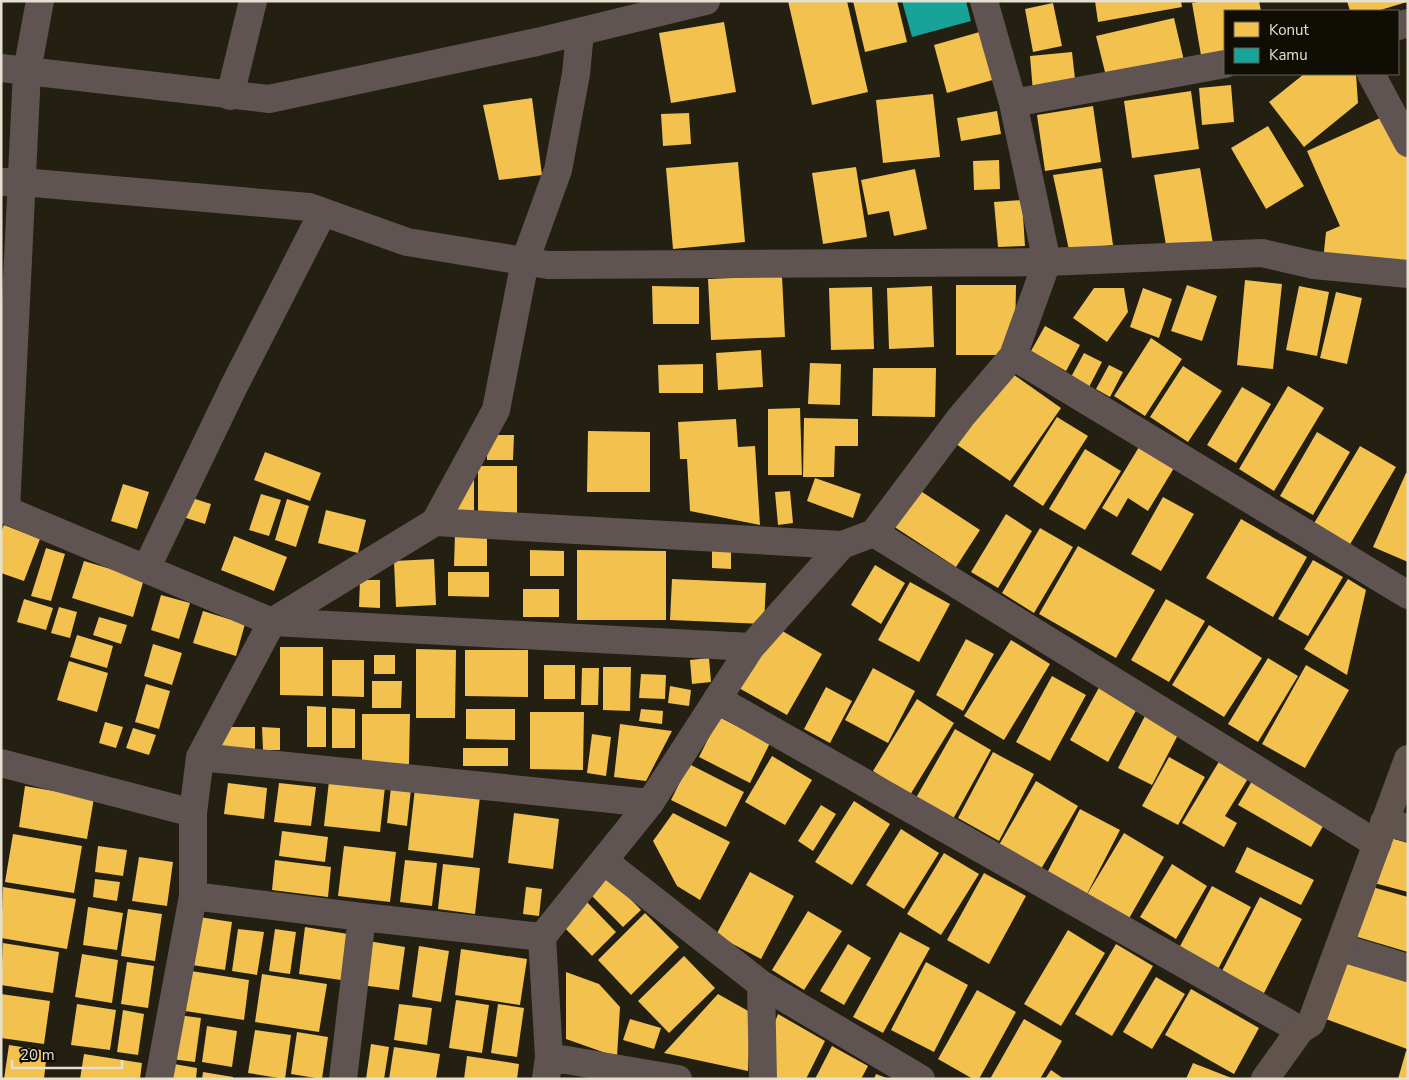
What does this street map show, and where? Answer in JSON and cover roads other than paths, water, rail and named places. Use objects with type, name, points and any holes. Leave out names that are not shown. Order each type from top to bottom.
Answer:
[{"type":"main road","points":[[1265,1079],[1300,1030],[1311,1023],[1338,947],[1390,832],[1408,759]]},
{"type":"street","points":[[40,1],[14,70],[3,509],[272,622],[751,647]]},
{"type":"street","points":[[230,96],[253,1]]},
{"type":"street","points":[[14,70],[269,99],[528,44],[706,1]]},
{"type":"street","points":[[435,522],[842,545],[874,534],[961,417],[1012,356],[1047,262],[1013,103],[984,1]]},
{"type":"street","points":[[159,1079],[193,896],[193,813],[200,757],[272,622],[435,522],[496,410],[525,261],[558,170],[576,74],[580,32]]},
{"type":"street","points":[[1013,103],[1224,64]]},
{"type":"street","points":[[1372,75],[1408,143]]},
{"type":"street","points":[[12,182],[309,206],[407,242],[548,265],[1047,262],[1262,253],[1314,264],[1408,274]]},
{"type":"street","points":[[146,569],[234,386],[323,212]]},
{"type":"street","points":[[1012,356],[1408,594]]},
{"type":"street","points":[[874,534],[1390,832]]},
{"type":"street","points":[[678,1079],[548,1068],[542,937],[650,803],[751,647],[842,545]]},
{"type":"street","points":[[717,699],[1300,1030]]},
{"type":"street","points":[[200,757],[650,803]]},
{"type":"street","points":[[1,763],[193,813]]},
{"type":"street","points":[[604,861],[761,984],[921,1079]]},
{"type":"street","points":[[193,896],[542,937]]},
{"type":"street","points":[[343,1079],[362,917]]},
{"type":"street","points":[[1338,947],[1408,968]]},
{"type":"street","points":[[761,984],[763,1079]]}]
